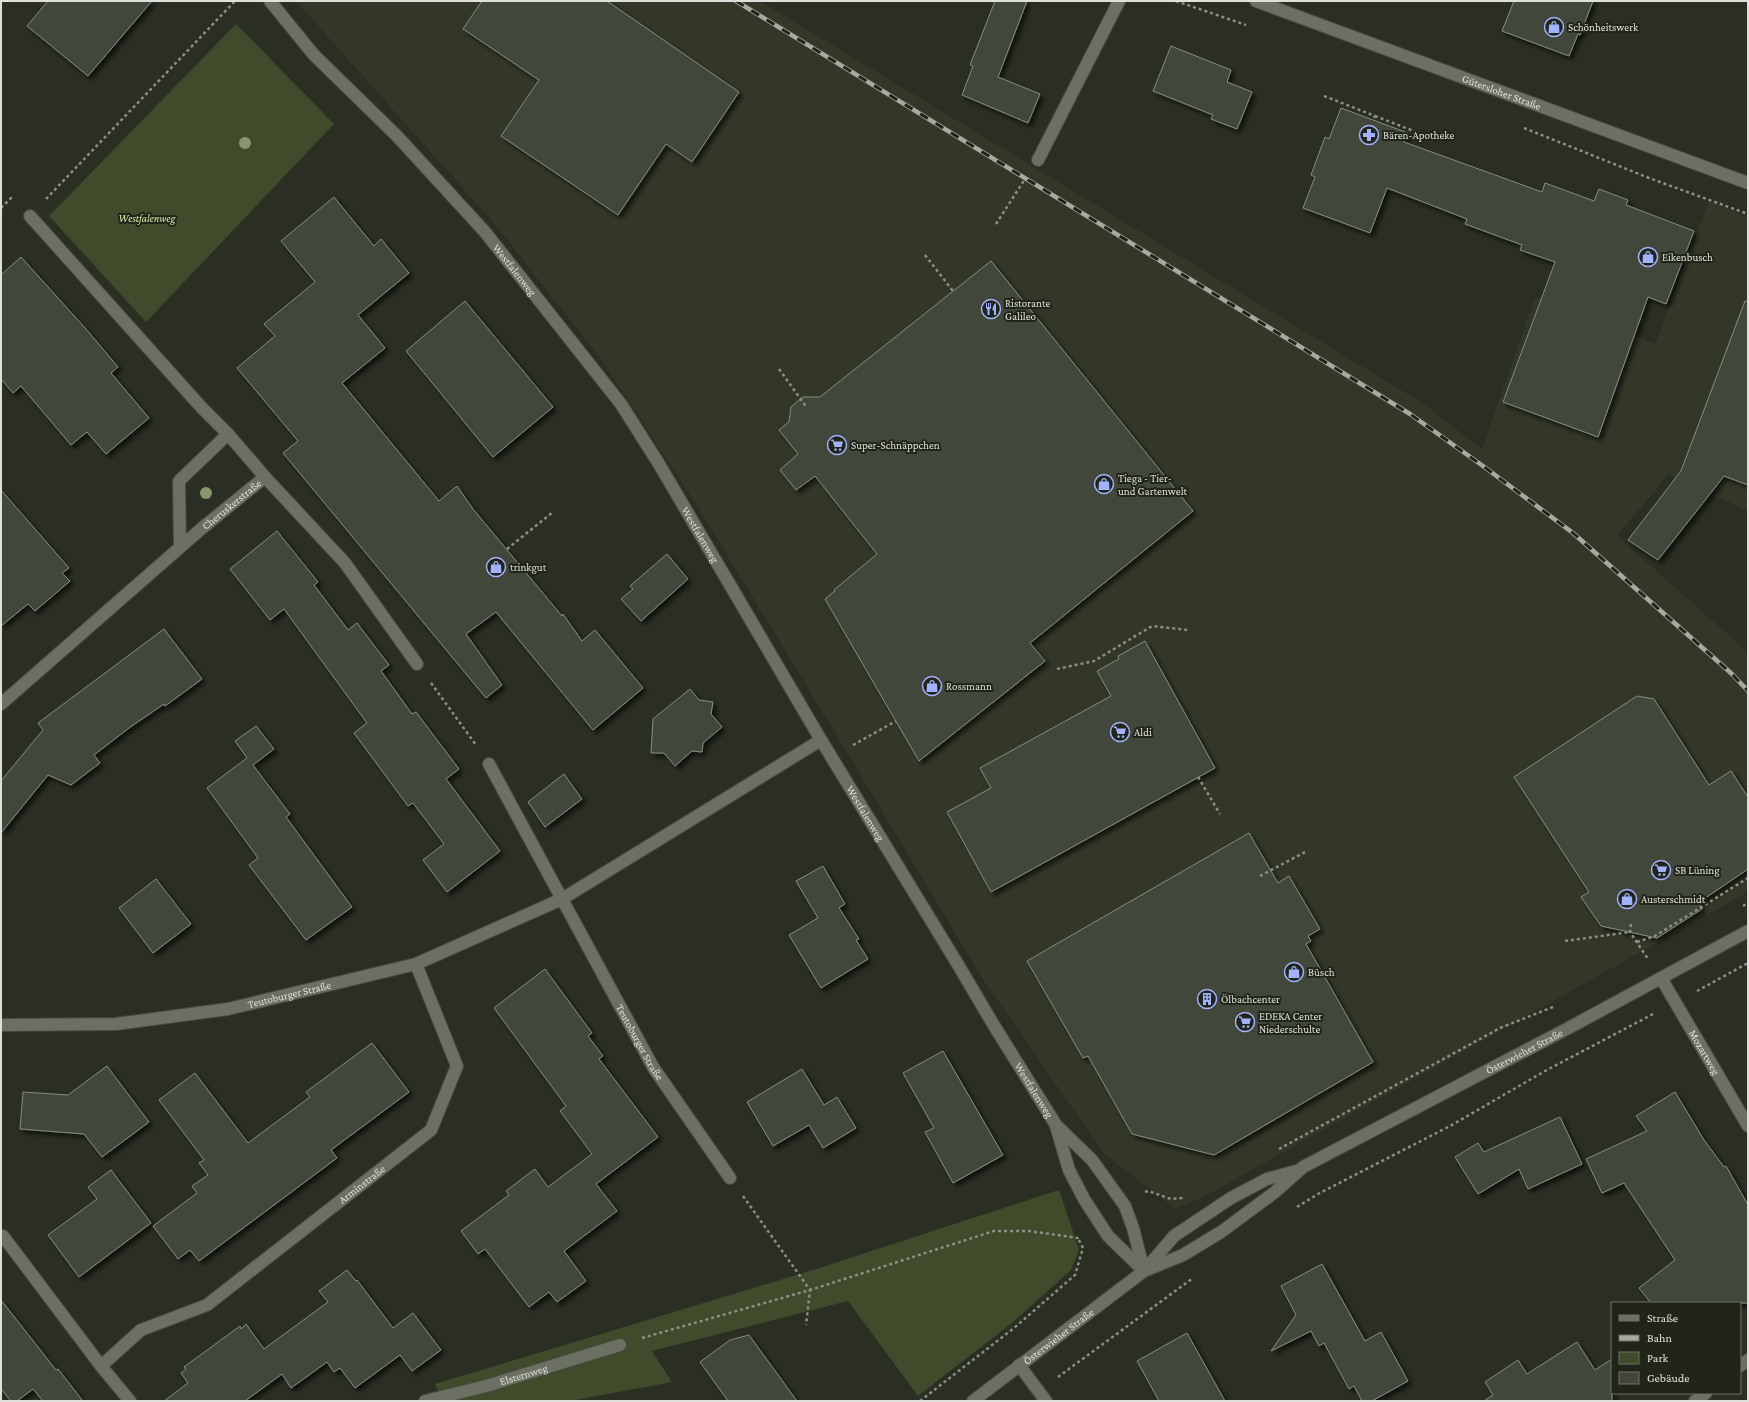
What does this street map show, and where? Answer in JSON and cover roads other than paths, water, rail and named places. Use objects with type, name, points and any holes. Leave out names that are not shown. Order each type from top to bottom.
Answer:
[{"type":"street","name":"Westfalenweg","points":[[270,1],[314,55],[397,136],[485,232],[621,404],[660,464],[831,757],[1056,1125],[1092,1160],[1125,1206],[1133,1228],[1144,1271]]},
{"type":"street","points":[[1038,160],[1119,1]]},
{"type":"street","name":"Gütersloher Straße","points":[[1256,1],[1748,184]]},
{"type":"street","name":"Cheruskerstraße","points":[[1,704],[180,548],[265,477],[228,434],[202,408],[30,216]]},
{"type":"street","points":[[180,548],[179,481],[228,434]]},
{"type":"street","points":[[265,477],[345,563],[417,664]]},
{"type":"street","name":"Teutoburger Straße","points":[[1,1025],[116,1024],[228,1009],[416,964],[562,898],[821,740]]},
{"type":"street","points":[[489,764],[562,898]]},
{"type":"street","name":"Teutoburger Straße","points":[[562,898],[653,1067],[730,1178]]},
{"type":"street","name":"Österwieher Straße","points":[[973,1401],[1144,1271],[1174,1236],[1231,1198],[1267,1179],[1299,1170],[1748,932]]},
{"type":"street","name":"Arminstraße","points":[[101,1366],[141,1330],[207,1305],[431,1130],[457,1066],[416,964]]},
{"type":"street","name":"Mozartweg","points":[[1661,978],[1748,1126]]},
{"type":"street","name":"Westfalenweg","points":[[1056,1125],[1070,1170],[1084,1199],[1108,1236],[1144,1271]]},
{"type":"street","name":"Österwieher Straße","points":[[1144,1271],[1183,1255],[1221,1232],[1270,1197],[1299,1170]]},
{"type":"street","points":[[3,1236],[101,1366],[130,1401]]},
{"type":"street","name":"Elsternweg","points":[[425,1401],[486,1386],[620,1345]]},
{"type":"street","points":[[1019,1365],[1042,1396]]},
{"type":"street","points":[[1695,1401],[1705,1394]]},
{"type":"railway","points":[[736,1],[1410,414],[1573,533],[1732,674],[1748,691]]},
{"type":"place","name":"Schönheitswerk","points":[[1554,27]]},
{"type":"place","name":"Bären-Apotheke","points":[[1369,135]]},
{"type":"place","name":"Eikenbusch","points":[[1648,257]]},
{"type":"place","name":"Ristorante Galileo","points":[[991,309]]},
{"type":"place","name":"Super-Schnäppchen","points":[[837,445]]},
{"type":"place","name":"Tiega - Tier- und Gartenwelt","points":[[1104,484]]},
{"type":"place","name":"trinkgut","points":[[496,567]]},
{"type":"place","name":"Rossmann","points":[[932,686]]},
{"type":"place","name":"Aldi","points":[[1120,732]]},
{"type":"place","name":"SB Lüning","points":[[1661,870]]},
{"type":"place","name":"Austerschmidt","points":[[1627,899]]},
{"type":"place","name":"Büsch","points":[[1294,972]]},
{"type":"place","name":"Ölbachcenter","points":[[1207,999]]},
{"type":"place","name":"EDEKA Center Niederschulte","points":[[1245,1022]]}]
